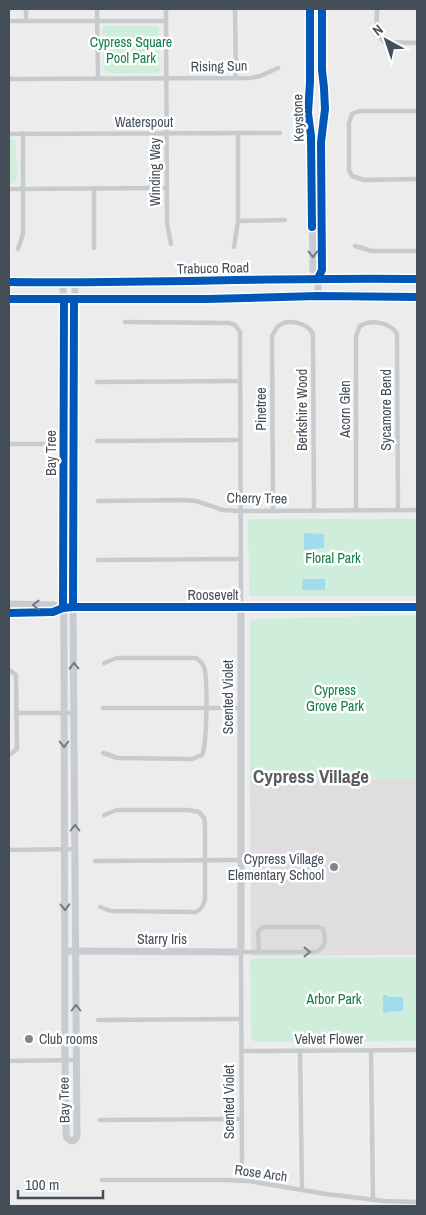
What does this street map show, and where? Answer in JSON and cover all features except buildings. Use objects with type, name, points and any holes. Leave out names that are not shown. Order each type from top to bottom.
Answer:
[{"type":"street","points":[[26,9],[26,21]]},
{"type":"street","points":[[97,9],[98,79]]},
{"type":"street","name":"Winding Way","points":[[166,9],[166,188],[167,223],[171,244]]},
{"type":"street","points":[[235,9],[236,78]]},
{"type":"street","name":"Keystone","points":[[310,9],[308,112],[311,136],[313,270],[318,278]]},
{"type":"street","name":"Keystone","points":[[318,296],[318,278],[322,270],[321,142],[325,109],[322,70],[322,9]]},
{"type":"street","points":[[377,9],[377,32],[384,42],[417,43]]},
{"type":"street","points":[[9,22],[166,21]]},
{"type":"street","name":"Rising Sun","points":[[9,79],[236,78],[260,76],[278,68]]},
{"type":"street","points":[[417,111],[359,111],[352,114],[348,123],[350,173],[355,178],[364,180],[417,179]]},
{"type":"street","points":[[234,247],[238,221],[238,133]]},
{"type":"street","name":"Waterspout","points":[[9,134],[280,133]]},
{"type":"street","points":[[18,250],[23,234],[23,134]]},
{"type":"street","points":[[9,189],[166,188]]},
{"type":"street","points":[[94,189],[94,248]]},
{"type":"street","points":[[238,221],[285,220]]},
{"type":"street","points":[[355,246],[372,251],[417,251]]},
{"type":"street","name":"Trabuco Road","points":[[9,282],[74,283],[318,278],[417,279]]},
{"type":"street","name":"Bay Tree","points":[[63,283],[65,1060],[66,1134],[67,1138],[71,1141],[75,1140],[77,1136],[73,607],[74,283]]},
{"type":"street","points":[[9,299],[417,297]]},
{"type":"street","name":"Scented Violet","points":[[126,322],[232,323],[240,332],[242,1181]]},
{"type":"street","name":"Berkshire Wood","points":[[293,323],[305,325],[310,328],[313,334],[314,510]]},
{"type":"street","name":"Pinetree","points":[[273,510],[272,336],[274,330],[280,324],[293,323]]},
{"type":"street","name":"Acorn Glen","points":[[356,510],[356,336],[357,330],[363,324],[376,323]]},
{"type":"street","name":"Sycamore Bend","points":[[376,323],[389,325],[394,328],[397,334],[398,510]]},
{"type":"street","points":[[97,382],[240,382]]},
{"type":"street","points":[[97,441],[240,440]]},
{"type":"street","points":[[9,444],[75,444]]},
{"type":"street","name":"Cherry Tree","points":[[98,501],[184,500],[196,501],[223,510],[240,511],[417,510]]},
{"type":"street","points":[[98,560],[241,559]]},
{"type":"street","name":"Roosevelt","points":[[9,604],[54,605],[63,608]]},
{"type":"street","name":"Roosevelt","points":[[9,613],[53,612],[73,607],[417,608]]},
{"type":"street","points":[[103,754],[118,758],[192,759],[198,757],[202,755],[205,746],[206,708],[204,665],[196,658],[116,658],[104,663]]},
{"type":"street","points":[[9,670],[13,671],[16,675],[17,748],[9,755]]},
{"type":"street","points":[[103,708],[241,708]]},
{"type":"street","points":[[16,713],[74,713]]},
{"type":"street","points":[[100,907],[111,912],[196,912],[204,904],[205,898],[205,824],[204,818],[199,812],[189,810],[117,810],[104,815]]},
{"type":"street","points":[[9,850],[75,850]]},
{"type":"street","points":[[95,861],[241,860]]},
{"type":"street","name":"Starry Iris","points":[[65,951],[241,952],[259,952],[316,952],[322,950],[324,946],[324,933],[318,927],[263,927],[258,932],[259,952]]},
{"type":"street","points":[[98,1020],[241,1019]]},
{"type":"street","points":[[371,1050],[373,1200]]},
{"type":"street","name":"Velvet Flower","points":[[241,1051],[417,1050]]},
{"type":"street","points":[[300,1051],[302,1190]]},
{"type":"street","points":[[9,1061],[76,1060]]},
{"type":"street","points":[[100,1120],[242,1119]]},
{"type":"street","name":"Rose Arch","points":[[102,1180],[242,1181],[373,1200],[417,1202]]},
{"type":"shaded area","name":"Cypress Village Elementary School","points":[[417,779],[417,955],[251,956],[250,780]]},
{"type":"green space","name":"Cypress Square Pool Park","points":[[104,26],[157,26],[159,29],[160,70],[156,73],[107,73],[104,70],[102,29]]},
{"type":"green space","points":[[9,139],[13,139],[16,142],[17,179],[13,184],[9,184]]},
{"type":"green space","name":"Floral Park","points":[[251,519],[417,519],[417,596],[251,596],[249,594],[248,521]]},
{"type":"green space","name":"Cypress Grove Park","points":[[415,615],[417,618],[417,779],[250,780],[250,621],[253,619]]},
{"type":"green space","name":"Arbor Park","points":[[417,957],[417,1041],[255,1042],[251,1038],[250,960],[256,958]]},
{"type":"water","points":[[127,40],[143,40],[143,48],[127,48]]},
{"type":"water","points":[[304,533],[324,534],[324,548],[304,550]]},
{"type":"water","points":[[303,579],[325,579],[325,590],[302,590]]},
{"type":"water","points":[[383,995],[387,995],[387,997],[403,997],[403,1011],[383,1013]]},
{"type":"cycle path","points":[[310,9],[308,113],[311,136],[312,227]]},
{"type":"cycle path","points":[[318,278],[322,270],[321,142],[325,109],[322,70],[322,9]]},
{"type":"cycle path","points":[[9,282],[417,279]]},
{"type":"cycle path","points":[[9,299],[417,297]]},
{"type":"cycle path","points":[[63,608],[64,299]]},
{"type":"cycle path","points":[[73,607],[74,299]]},
{"type":"cycle path","points":[[9,613],[53,612],[73,607],[417,607]]},
{"type":"place","name":"Cypress Village Elementary School","points":[[334,867]]},
{"type":"place","name":"Club rooms","points":[[29,1039]]},
{"type":"district","name":"Cypress Village","points":[[311,776]]}]
